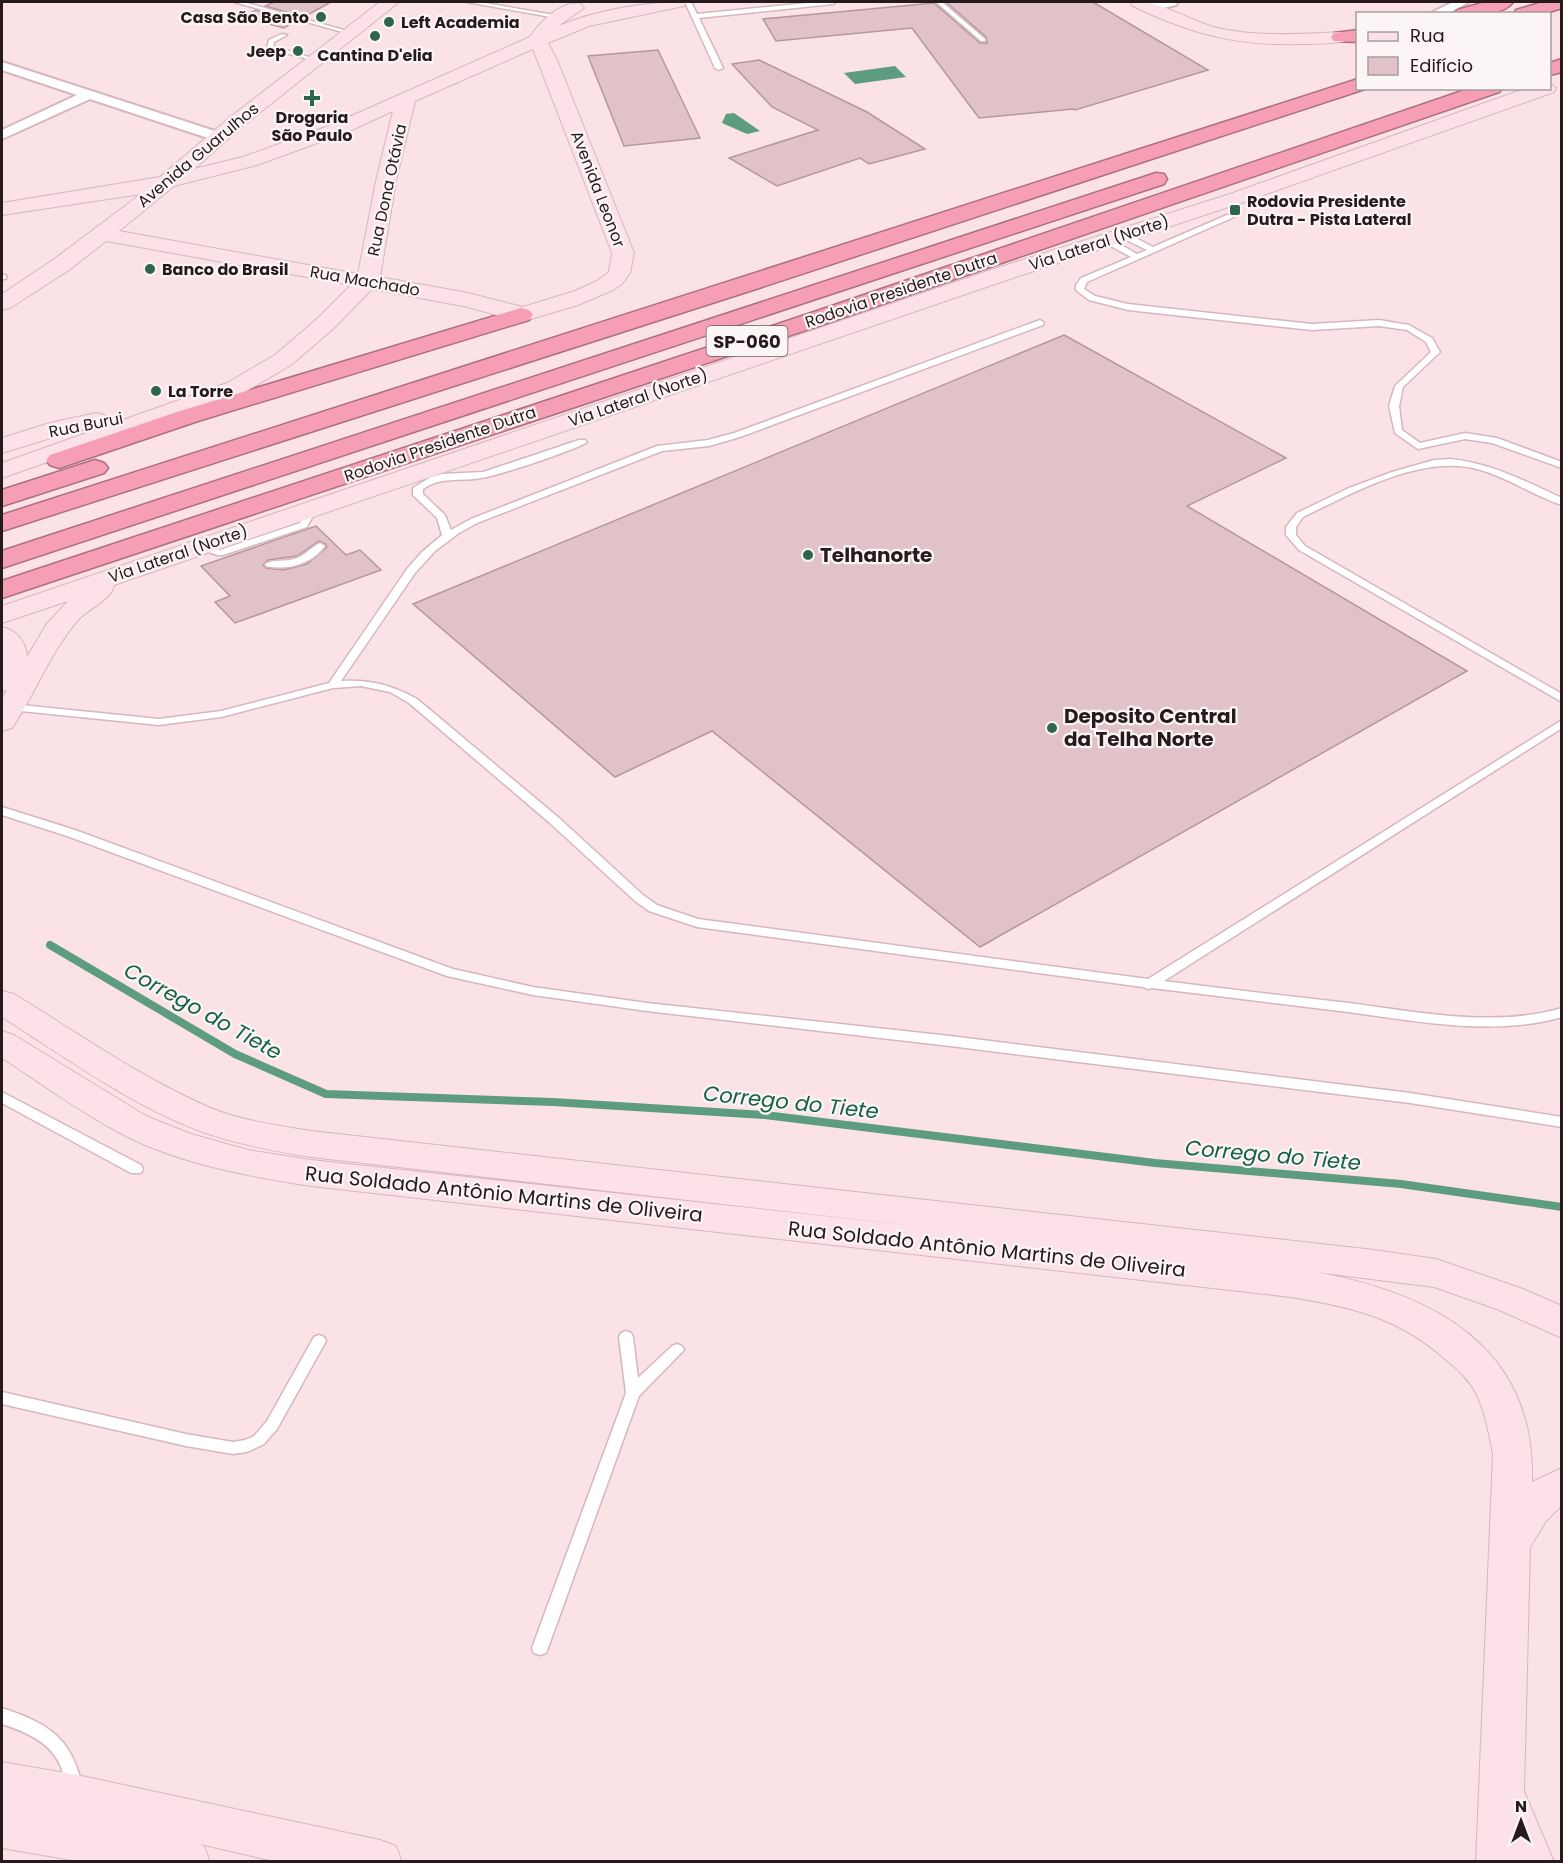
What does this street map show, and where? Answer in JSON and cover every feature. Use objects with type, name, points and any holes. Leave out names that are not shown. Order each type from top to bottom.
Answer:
[{"type":"highway","points":[[1471,12],[1504,2]]},
{"type":"highway","points":[[1529,12],[1560,2]]},
{"type":"highway","points":[[806,243],[1356,67]]},
{"type":"highway","points":[[1130,159],[1142,149],[1187,131],[1258,110],[1356,75]]},
{"type":"highway","name":"SP-060","points":[[2,523],[751,283],[1356,86]]},
{"type":"highway","points":[[1235,153],[1421,90]]},
{"type":"highway","name":"Rodovia Presidente Dutra","points":[[2,590],[350,475],[1486,90]]},
{"type":"highway","name":"Rodovia Presidente Dutra","points":[[2,560],[1173,174]]},
{"type":"highway","points":[[2,498],[613,304]]},
{"type":"highway","points":[[2,480],[189,416],[521,315]]},
{"type":"highway","points":[[2,572],[259,490],[350,475]]},
{"type":"street","name":"Avenida Guarulhos","points":[[2,303],[61,265],[102,234],[142,186],[169,182],[189,162],[313,60],[390,2]]},
{"type":"street","points":[[169,182],[250,161],[338,129],[501,56],[551,15],[601,2]]},
{"type":"street","points":[[529,34],[678,2]]},
{"type":"street","points":[[1144,4],[1172,2]]},
{"type":"street","points":[[1440,12],[1463,2]]},
{"type":"street","points":[[1144,4],[1187,24],[1226,34],[1284,39],[1352,36]]},
{"type":"street","points":[[529,34],[575,8]]},
{"type":"street","name":"Avenida Leonor","points":[[521,315],[599,288],[616,278],[624,265],[623,253],[548,60],[529,34]]},
{"type":"street","points":[[501,56],[530,56],[548,60]]},
{"type":"street","points":[[2,66],[219,137]]},
{"type":"street","name":"Via Lateral (Norte)","points":[[2,615],[134,569],[308,521],[999,275],[1234,199],[1542,90]]},
{"type":"street","points":[[2,135],[91,94]]},
{"type":"street","name":"Rua Dona Otávia","points":[[368,281],[386,182],[406,98]]},
{"type":"street","points":[[3,204],[142,186],[189,162],[232,150],[295,124],[304,131],[338,129]]},
{"type":"street","points":[[3,204],[32,200],[40,188],[142,186]]},
{"type":"street","name":"Rua Machado","points":[[102,234],[368,281],[492,305],[521,315]]},
{"type":"street","points":[[2,471],[235,388],[283,360],[325,324],[368,281]]},
{"type":"street","name":"Rua Burui","points":[[2,446],[74,424],[172,412]]},
{"type":"street","points":[[5,704],[70,613],[104,586],[134,569]]},
{"type":"street","points":[[2,635],[11,644],[14,655],[5,704]]},
{"type":"street","name":"Rua Soldado Antônio Martins de Oliveira","points":[[2,1002],[162,1100],[212,1122],[261,1136],[625,1193],[758,1224],[1291,1282],[1359,1294],[1398,1308],[1446,1335],[1483,1371],[1504,1412],[1513,1454],[1499,1862]]},
{"type":"street","name":"Rua Soldado Antônio Martins de Oliveira","points":[[2,1043],[134,1125],[182,1145],[248,1163],[311,1173],[625,1193],[1374,1264],[1436,1273],[1510,1299],[1562,1323]]},
{"type":"street","points":[[1510,1544],[1532,1507],[1556,1487],[1562,1485]]},
{"type":"street","points":[[2,1783],[74,1817],[188,1862]]},
{"type":"street","points":[[1502,1790],[1524,1848],[1532,1862]]},
{"type":"street","points":[[2,1826],[74,1817],[380,1862]]},
{"type":"lane","points":[[237,2],[348,32]]},
{"type":"lane","points":[[249,5],[256,2]]},
{"type":"lane","points":[[470,2],[551,15]]},
{"type":"lane","points":[[688,2],[719,68]]},
{"type":"lane","points":[[696,16],[802,3],[833,2]]},
{"type":"lane","points":[[939,2],[983,40]]},
{"type":"lane","points":[[284,35],[271,42],[269,47],[313,60]]},
{"type":"lane","points":[[1230,217],[1084,280],[1080,285],[1080,290],[1092,298],[1128,307],[1312,327],[1378,323],[1409,328],[1429,340],[1436,352],[1399,386],[1394,406],[1398,431],[1418,446],[1465,436],[1494,440],[1562,465]]},
{"type":"lane","points":[[1116,238],[1153,250]]},
{"type":"lane","points":[[1116,238],[1137,257]]},
{"type":"lane","points":[[333,685],[423,555],[447,535],[474,521],[660,448],[709,443],[737,435],[1040,323]]},
{"type":"lane","points":[[447,535],[448,527],[444,520],[418,495],[418,488],[422,484],[449,475],[468,477],[484,475],[582,442]]},
{"type":"lane","points":[[1415,467],[1418,446]]},
{"type":"lane","points":[[1562,502],[1478,466],[1452,462],[1415,467],[1300,515],[1291,527],[1291,535],[1302,548],[1562,699]]},
{"type":"lane","points":[[270,564],[280,566],[298,561],[315,554],[320,546]]},
{"type":"lane","points":[[209,550],[237,554]]},
{"type":"lane","points":[[5,704],[159,722],[221,714],[333,685],[361,683],[393,690],[414,701],[555,821],[639,898],[653,908],[697,923],[1148,985],[1467,1020],[1531,1019],[1562,1012]]},
{"type":"lane","points":[[1148,985],[1562,723]]},
{"type":"lane","points":[[2,811],[70,833],[452,973],[533,991],[647,1007],[950,1041],[1410,1098],[1562,1122]]},
{"type":"lane","points":[[2,1097],[136,1169]]},
{"type":"lane","points":[[626,1337],[633,1393]]},
{"type":"lane","points":[[2,1398],[186,1440],[232,1448],[246,1446],[259,1440],[272,1425],[319,1341]]},
{"type":"lane","points":[[540,1648],[633,1393],[677,1350]]},
{"type":"lane","points":[[2,1716],[21,1722],[48,1736],[66,1755],[74,1817]]},
{"type":"shaded area","points":[[895,66],[906,77],[855,84],[844,73]]},
{"type":"shaded area","points":[[734,113],[760,131],[747,134],[722,123],[726,114]]},
{"type":"building","points":[[274,2],[331,2],[304,17],[265,6]]},
{"type":"building","points":[[946,2],[1093,2],[1208,70],[1075,110],[979,118],[912,28],[776,41],[763,19],[934,3],[980,43],[987,43],[986,37]]},
{"type":"building","points":[[256,10],[296,21],[284,28],[241,17]]},
{"type":"building","points":[[658,50],[700,138],[624,146],[588,56]]},
{"type":"building","points":[[759,60],[867,112],[925,149],[869,164],[860,158],[777,186],[729,158],[818,130],[772,107],[732,64]]},
{"type":"building","points":[[1064,335],[1286,458],[1187,506],[1467,671],[980,947],[712,731],[615,777],[413,604]]},
{"type":"building","points":[[316,526],[346,555],[360,550],[381,570],[235,623],[215,602],[230,596],[201,566]],"holes":[[[319,541],[327,547],[307,564],[283,570],[266,568],[263,565],[268,560],[297,556]]]},
{"type":"waterway","name":"Corrego do Tiete","points":[[50,945],[235,1054],[326,1094],[553,1102],[765,1115],[1155,1163],[1401,1184],[1562,1207]]},
{"type":"place","name":"Casa São Bento","points":[[321,17]]},
{"type":"place","name":"Left Academia","points":[[389,22]]},
{"type":"place","name":"Cantina D'elia","points":[[375,36]]},
{"type":"place","name":"Jeep","points":[[298,51]]},
{"type":"place","name":"Drogaria São Paulo","points":[[312,98]]},
{"type":"place","name":"Rodovia Presidente Dutra - Pista Lateral","points":[[1235,210]]},
{"type":"place","name":"Banco do Brasil","points":[[150,269]]},
{"type":"place","name":"La Torre","points":[[156,391]]},
{"type":"place","name":"Telhanorte","points":[[808,555]]},
{"type":"place","name":"Deposito Central da Telha Norte","points":[[1052,728]]}]
